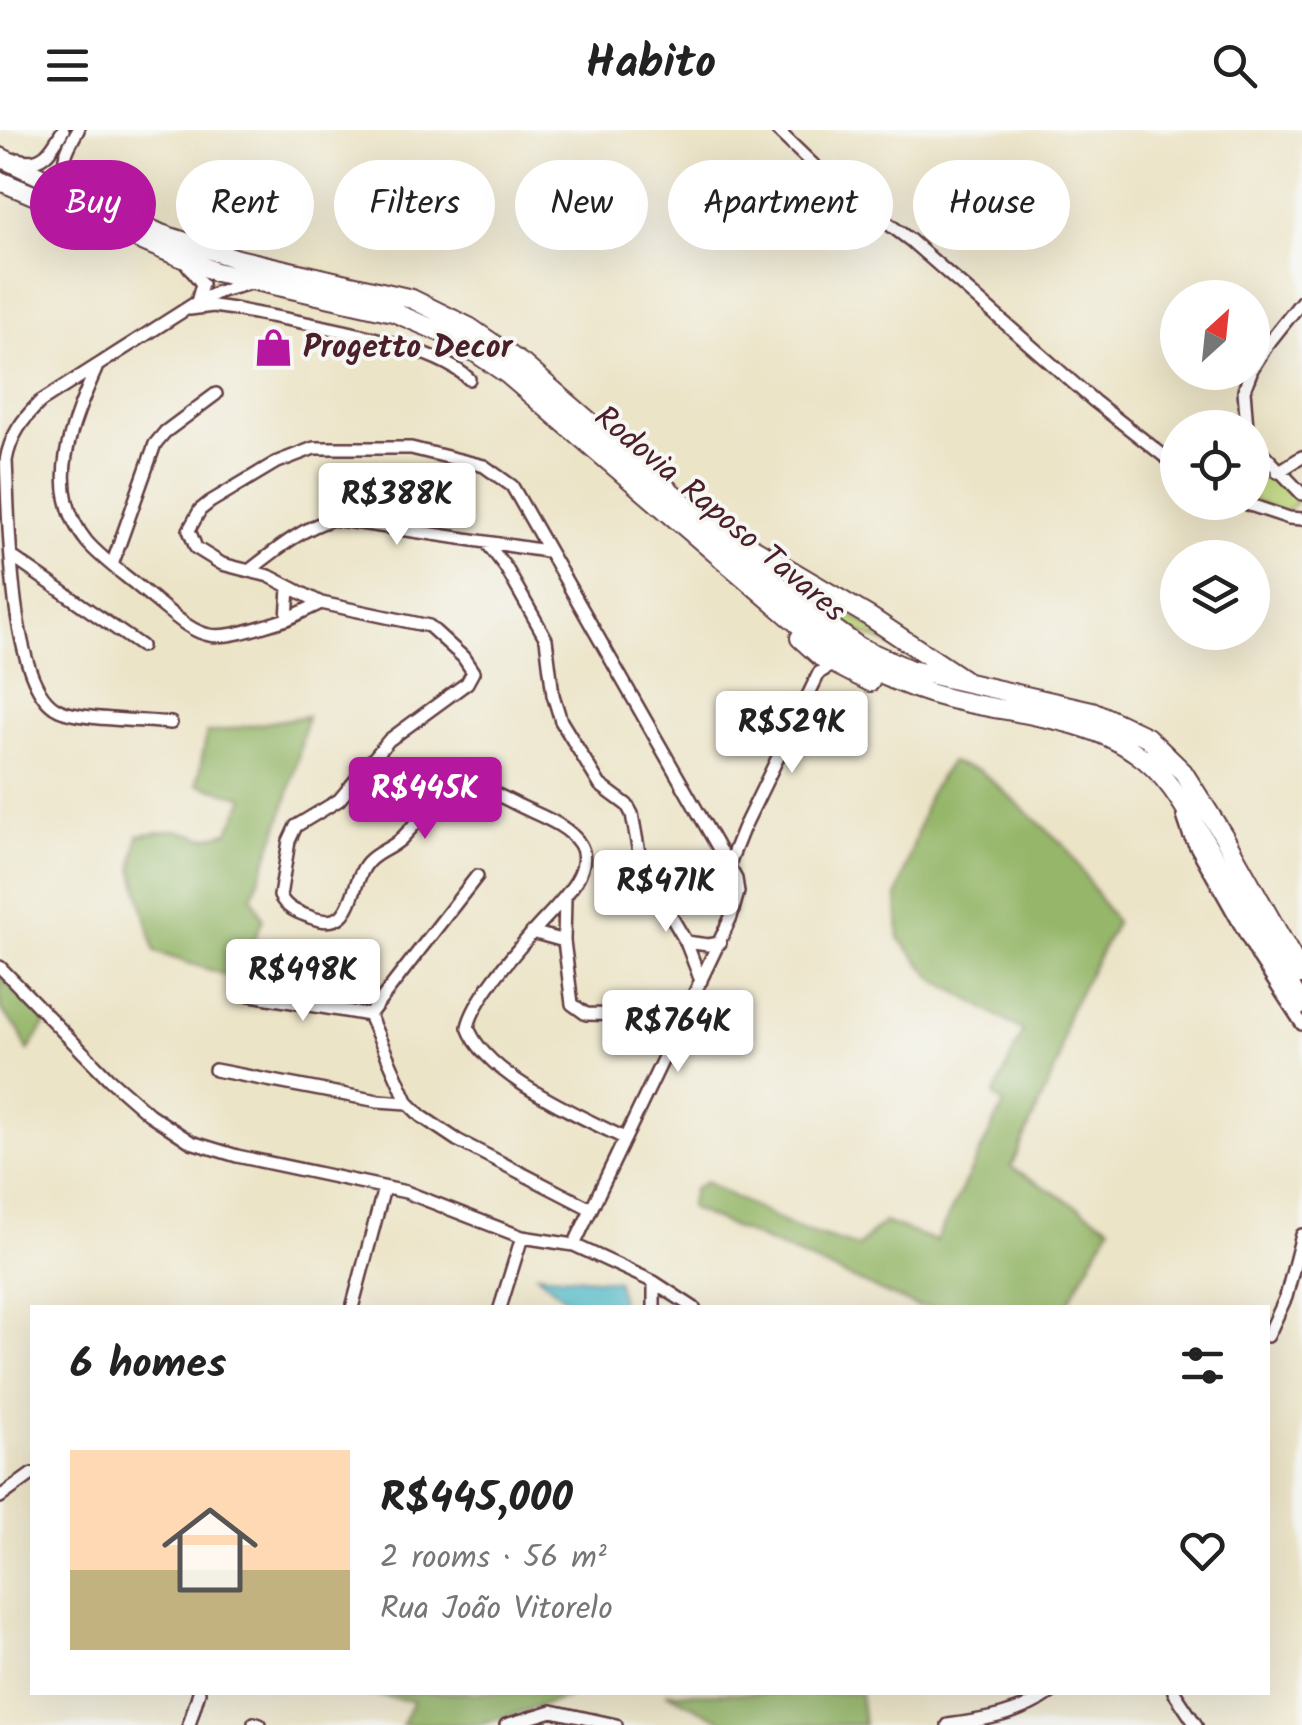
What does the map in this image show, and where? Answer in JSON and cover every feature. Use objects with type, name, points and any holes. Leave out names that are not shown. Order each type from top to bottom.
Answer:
[{"type":"highway","name":"Rodovia Raposo Tavares","points":[[0,155],[161,234],[238,259],[412,299],[437,310],[524,365],[808,610],[859,648],[912,670],[1092,711],[1126,724],[1166,753],[1223,835],[1302,975]]},
{"type":"highway","name":"Rodovia Raposo Tavares","points":[[0,180],[183,260],[254,282],[393,312],[454,338],[507,374],[832,650],[884,677],[946,698],[1067,725],[1114,740],[1137,753],[1176,793],[1302,1005]]},
{"type":"highway","points":[[696,513],[886,627],[972,686]]},
{"type":"highway","points":[[718,556],[752,595],[811,648],[826,669],[946,698]]},
{"type":"street","points":[[0,155],[38,160],[48,155],[63,130]]},
{"type":"street","points":[[78,130],[63,160],[64,172],[71,182],[161,234]]},
{"type":"street","points":[[777,130],[826,177],[910,240],[1094,401],[1160,453]]},
{"type":"street","points":[[183,260],[202,284],[191,306]]},
{"type":"street","points":[[171,723],[65,713],[48,704],[40,694],[17,624],[6,461],[13,435],[40,402],[191,306],[218,292],[254,282]]},
{"type":"street","points":[[1270,339],[1302,302]]},
{"type":"street","points":[[191,306],[234,309],[410,348],[450,363],[469,378]]},
{"type":"street","points":[[97,367],[66,444],[68,501],[81,534],[200,635],[222,638],[288,619],[321,603]]},
{"type":"street","points":[[112,564],[155,444],[216,394]]},
{"type":"street","points":[[574,1244],[720,943],[738,892],[730,864],[546,551],[512,486],[484,466],[411,448],[314,448],[285,458],[210,502],[192,522],[190,540],[196,548],[222,564],[250,570],[321,603],[429,626],[471,666],[471,678],[388,740],[339,800],[296,826],[288,841],[280,896],[292,910],[320,921],[338,918],[350,905],[359,876],[371,858],[400,840],[448,789],[471,785],[560,826],[577,840],[584,862],[565,897],[532,932],[473,1011],[468,1028],[479,1047],[534,1092],[624,1138]]},
{"type":"street","points":[[1278,472],[1302,456]]},
{"type":"street","points":[[1270,463],[1302,493],[1296,519],[1270,511]]},
{"type":"street","points":[[1290,482],[1302,476]]},
{"type":"street","points":[[250,570],[320,523],[346,518],[546,551]]},
{"type":"street","points":[[487,543],[506,568],[546,639],[553,695],[562,721],[600,785],[627,805],[632,814],[641,864],[686,942],[701,981]]},
{"type":"street","points":[[12,556],[140,646]]},
{"type":"street","points":[[288,619],[289,588]]},
{"type":"street","points":[[730,864],[750,813],[826,669]]},
{"type":"street","points":[[1176,793],[1190,834],[1260,960],[1302,1024]]},
{"type":"street","points":[[369,1015],[477,876]]},
{"type":"street","points":[[565,897],[564,942],[572,1004],[586,1014],[632,1014],[666,1053]]},
{"type":"street","points":[[532,932],[564,942]]},
{"type":"street","points":[[686,942],[708,946],[720,943]]},
{"type":"street","points":[[0,967],[109,1078],[149,1114],[190,1142],[424,1199],[522,1237],[574,1244],[654,1282],[689,1305]]},
{"type":"street","points":[[245,994],[369,1015]]},
{"type":"street","points":[[369,1015],[408,1104],[421,1116],[458,1140],[589,1208]]},
{"type":"street","points":[[215,1070],[408,1104]]},
{"type":"street","points":[[353,1305],[384,1188]]},
{"type":"street","points":[[1270,1332],[1286,1297],[1302,1235]]},
{"type":"street","points":[[501,1305],[522,1237]]},
{"type":"street","points":[[654,1282],[654,1305]]},
{"type":"street","points":[[0,1497],[30,1475]]},
{"type":"street","points":[[189,1725],[198,1695]]},
{"type":"street","points":[[948,1725],[1001,1716],[1048,1695]]},
{"type":"street","points":[[1176,1695],[1196,1725]]},
{"type":"street","points":[[540,1713],[548,1725]]},
{"type":"street","points":[[506,1725],[540,1713],[573,1713],[616,1725]]},
{"type":"street","points":[[577,1725],[594,1720]]},
{"type":"green space","points":[[1270,473],[1295,497],[1296,502],[1285,513],[1270,507]]},
{"type":"green space","points":[[774,566],[916,656],[848,627]]},
{"type":"green space","points":[[307,716],[284,808],[252,896],[263,919],[237,979],[155,952],[133,868],[138,835],[176,830],[205,838],[228,832],[245,798],[197,784],[207,733]]},
{"type":"green space","points":[[950,762],[981,771],[1066,847],[1116,923],[1067,1015],[1059,1061],[1011,1167],[1110,1226],[1067,1305],[913,1305],[689,1208],[693,1190],[705,1182],[793,1227],[858,1247],[884,1222],[936,1241],[1004,1104],[994,1096],[1023,1031],[934,979],[899,938],[897,897],[929,794]]},
{"type":"green space","points":[[0,976],[46,1023],[28,1051],[18,1029],[0,1009]]},
{"type":"green space","points":[[373,1695],[570,1695],[479,1725],[402,1725],[413,1701]]},
{"type":"green space","points":[[670,1695],[860,1695],[864,1725],[731,1725]]},
{"type":"water","points":[[537,1274],[617,1281],[622,1305],[572,1305]]},
{"type":"place","name":"Progetto Decor","points":[[273,348]]}]
